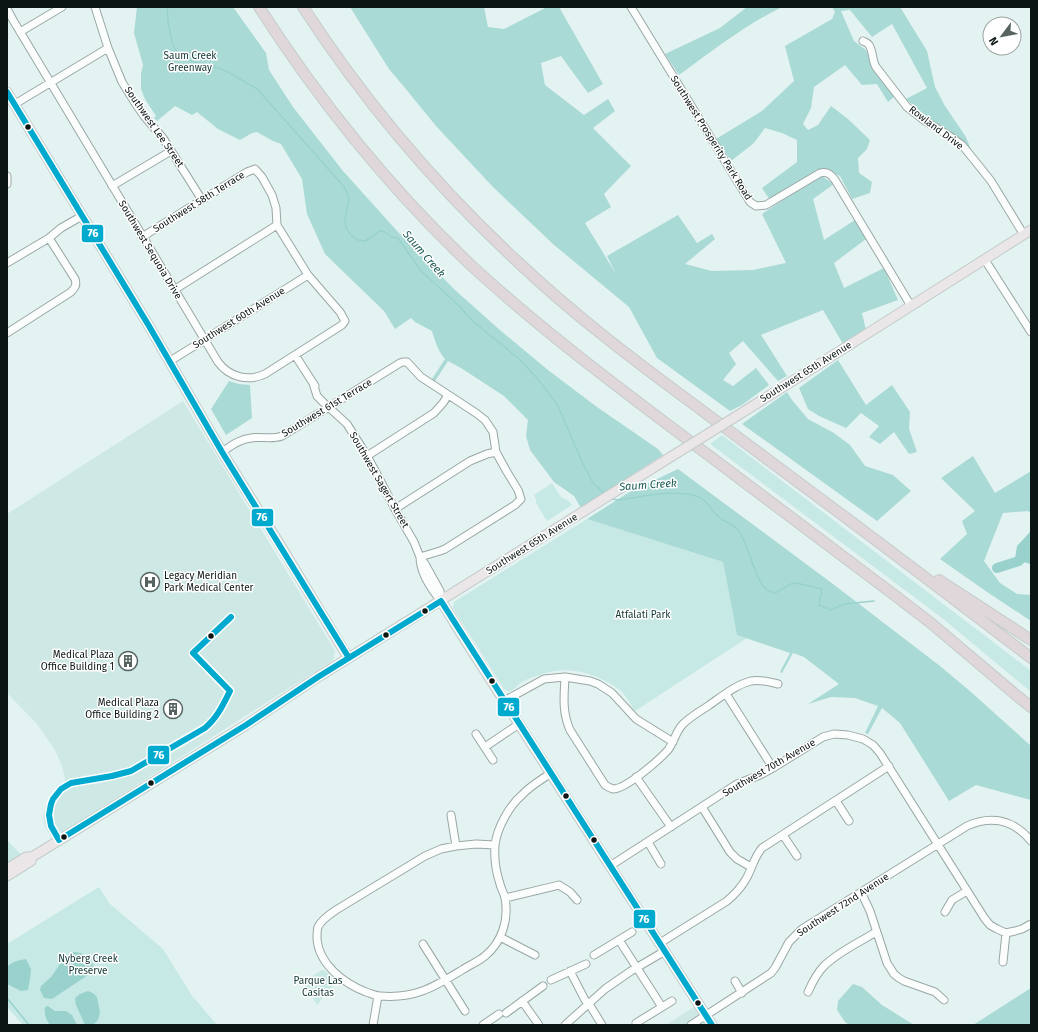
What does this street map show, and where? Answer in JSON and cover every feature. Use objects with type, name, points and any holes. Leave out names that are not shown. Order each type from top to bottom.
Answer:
[{"type":"highway","points":[[259,7],[322,98],[361,147],[423,216],[472,266],[583,361],[932,624],[1031,707]]},
{"type":"highway","points":[[303,7],[350,74],[407,145],[456,200],[518,262],[568,306],[640,364],[878,541],[1031,658]]},
{"type":"highway","points":[[878,541],[1031,640]]},
{"type":"highway","points":[[1016,695],[1031,711]]},
{"type":"main road","points":[[7,92],[170,361],[222,452],[349,658]]},
{"type":"main road","name":"Southwest 65th Avenue","points":[[7,876],[31,861],[32,857],[246,725],[284,698],[1027,233]]},
{"type":"main road","name":"Southwest Sagert Street","points":[[441,601],[712,1025]]},
{"type":"main road","name":"Southwest 65th Avenue","points":[[7,869],[26,857],[32,857]]},
{"type":"street","points":[[20,32],[62,7]]},
{"type":"street","name":"Southwest Lee Street","points":[[95,7],[108,48],[128,92],[144,116],[163,138],[202,200]]},
{"type":"street","name":"Southwest Prosperity Park Road","points":[[631,7],[750,202],[756,206],[766,205],[824,172],[830,174],[911,306]]},
{"type":"street","name":"Southwest Sequoia Drive","points":[[7,9],[142,237],[222,367],[232,374],[246,378],[258,377],[342,325],[345,321],[340,312],[308,275]]},
{"type":"street","name":"Rowland Drive","points":[[863,41],[869,45],[873,62],[876,67],[907,107],[925,121],[962,145],[980,166],[1027,233]]},
{"type":"street","points":[[15,104],[108,48]]},
{"type":"street","points":[[112,186],[171,151]]},
{"type":"street","name":"Southwest 58th Terrace","points":[[142,237],[247,172],[255,169],[262,177],[275,202],[277,225]]},
{"type":"street","points":[[7,176],[7,184]]},
{"type":"street","points":[[7,263],[82,216]]},
{"type":"street","points":[[174,290],[277,225],[308,275]]},
{"type":"street","points":[[7,333],[71,292],[75,287],[75,279],[49,238]]},
{"type":"street","points":[[984,260],[1031,332]]},
{"type":"street","name":"Southwest 60th Avenue","points":[[170,361],[308,275]]},
{"type":"street","name":"Southwest Sagert Street","points":[[294,355],[313,384],[327,400],[329,408],[347,424],[367,456],[414,542],[420,557],[440,591],[441,601]]},
{"type":"street","name":"Southwest 61st Terrace","points":[[222,452],[240,441],[251,438],[272,439],[282,436],[403,362],[407,362],[420,377],[448,395]]},
{"type":"street","points":[[367,456],[434,413],[448,395],[485,420],[493,432],[496,452],[518,490],[521,499],[514,505],[440,551],[420,557]]},
{"type":"street","points":[[395,509],[470,461],[496,452]]},
{"type":"street","points":[[504,701],[544,679],[564,677],[590,681],[612,693],[636,719],[673,742]]},
{"type":"street","points":[[564,677],[564,711],[567,723],[574,737],[605,785],[614,789],[636,777],[656,762],[668,750],[683,724],[740,685],[758,680],[778,684]]},
{"type":"street","points":[[726,694],[773,768]]},
{"type":"street","points":[[485,747],[519,724]]},
{"type":"street","points":[[476,734],[493,760]]},
{"type":"street","name":"Southwest 70th Avenue","points":[[610,866],[737,784],[773,768],[823,737],[834,734],[848,734],[863,739],[873,745],[880,752],[985,920],[990,925],[1006,933]]},
{"type":"street","points":[[565,1025],[605,989],[637,968],[662,947],[731,898],[744,883],[757,853],[762,848],[889,766]]},
{"type":"street","points":[[495,845],[476,844],[456,846],[425,856],[352,900],[327,917],[318,926],[318,945],[324,960],[334,972],[346,982],[362,990],[378,996],[397,996],[415,994],[430,989],[485,956],[493,948],[500,937],[506,920],[505,898],[496,867],[495,845],[498,833],[503,820],[515,802],[529,788],[551,773]]},
{"type":"street","points":[[636,777],[671,827]]},
{"type":"street","points":[[836,800],[849,821]]},
{"type":"street","points":[[702,807],[730,852],[737,859],[751,866]]},
{"type":"street","points":[[451,815],[456,846]]},
{"type":"street","name":"Southwest 72nd Avenue","points":[[691,1025],[771,973],[788,942],[802,929],[974,822],[997,820],[1010,824],[1023,832],[1031,841]]},
{"type":"street","points":[[783,835],[797,856]]},
{"type":"street","points":[[648,842],[661,864]]},
{"type":"street","points":[[505,898],[559,885],[570,892],[578,900]]},
{"type":"street","points":[[945,912],[952,900],[967,891]]},
{"type":"street","points":[[861,892],[868,905],[887,963],[894,974],[904,981],[935,992],[944,1000]]},
{"type":"street","points":[[1003,962],[1006,933],[1015,932],[1031,924]]},
{"type":"street","points":[[594,955],[632,932]]},
{"type":"street","points":[[808,992],[813,980],[824,966],[842,952],[876,932]]},
{"type":"street","points":[[500,937],[535,955]]},
{"type":"street","points":[[619,940],[662,1007]]},
{"type":"street","points":[[424,944],[465,1011]]},
{"type":"street","points":[[551,980],[586,964]]},
{"type":"street","points":[[570,971],[585,1000],[602,1025]]},
{"type":"street","points":[[735,982],[742,993]]},
{"type":"street","points":[[483,1025],[503,1014],[543,986]]},
{"type":"street","points":[[373,1025],[378,996]]},
{"type":"street","points":[[522,1001],[539,1025]]},
{"type":"street","points":[[636,1023],[672,1001]]},
{"type":"shaded area","name":"Legacy Meridian Park Medical Center","points":[[183,401],[335,651],[334,658],[332,661],[52,839],[45,826],[43,817],[45,808],[53,793],[65,781],[62,766],[55,750],[37,724],[7,693],[7,514]]},
{"type":"shaded area","points":[[1030,532],[1031,564],[1015,559],[1017,546]]},
{"type":"shaded area","points":[[73,952],[88,956],[92,962],[94,970],[52,999],[44,998],[40,990],[41,986],[52,976],[65,956]]},
{"type":"shaded area","points":[[26,959],[31,969],[30,979],[28,990],[21,991],[7,984],[7,967],[15,962]]},
{"type":"shaded area","points":[[88,991],[97,997],[100,1013],[98,1020],[93,1025],[85,1025],[76,1005],[75,998]]},
{"type":"shaded area","points":[[48,1006],[55,1011],[66,1011],[72,1015],[77,1025],[50,1025],[46,1019],[45,1012],[45,1007]]},
{"type":"shaded area","points":[[695,1006],[706,1025],[666,1025]]},
{"type":"green space","name":"Saum Creek Greenway","points":[[137,7],[233,7],[266,53],[269,70],[293,107],[343,171],[398,232],[455,290],[501,331],[548,370],[597,407],[658,449],[663,455],[581,508],[574,496],[554,482],[530,450],[526,436],[528,420],[504,396],[448,361],[435,381],[432,379],[445,359],[439,349],[432,331],[415,322],[411,318],[395,329],[384,311],[325,254],[307,214],[302,179],[281,144],[257,132],[252,133],[240,140],[218,129],[197,112],[192,115],[175,106],[157,121],[154,118],[156,116],[145,99],[141,89],[141,74],[143,65],[134,33]]},
{"type":"green space","points":[[350,7],[484,7],[488,27],[504,29],[547,7],[559,7],[603,84],[588,93],[561,56],[541,63],[545,85],[584,115],[608,99],[615,111],[593,128],[631,166],[604,194],[611,207],[585,223],[616,274],[607,256],[678,215],[697,243],[712,234],[715,239],[685,264],[712,271],[753,270],[786,263],[762,214],[820,175],[834,184],[813,199],[824,240],[855,220],[866,239],[834,263],[844,288],[884,268],[898,300],[862,313],[866,330],[843,344],[823,310],[761,335],[787,376],[778,381],[743,341],[729,353],[736,364],[723,380],[733,386],[756,368],[769,385],[742,405],[730,411],[657,358],[629,307],[553,244],[493,187],[436,126],[389,69]]},
{"type":"green space","points":[[747,7],[782,7],[742,30],[679,75],[665,54],[720,28]]},
{"type":"green space","points":[[832,7],[900,7],[927,51],[935,87],[945,106],[966,137],[973,155],[953,135],[929,119],[906,99],[927,88],[892,24],[872,37],[850,10],[841,11],[854,41],[866,50],[873,67],[895,96],[888,102],[877,84],[862,85],[845,65],[814,87],[811,108],[803,124],[808,130],[818,125],[831,106],[848,119],[870,140],[867,149],[858,158],[859,173],[872,182],[870,193],[852,199],[840,176],[822,168],[770,200],[762,188],[797,162],[797,140],[782,133],[765,128],[754,143],[731,161],[716,139],[762,111],[794,81],[785,46],[832,19],[835,12]]},
{"type":"green space","points":[[838,360],[866,405],[892,385],[910,412],[909,429],[917,452],[909,454],[894,432],[880,444],[869,437],[879,426],[861,413],[846,428],[819,416],[808,409],[799,388]]},
{"type":"green space","points":[[229,381],[250,385],[252,418],[226,435],[211,409]]},
{"type":"green space","points":[[787,392],[808,419],[834,433],[850,445],[865,466],[893,475],[911,491],[877,521],[742,424]]},
{"type":"green space","points":[[722,435],[1031,671],[1031,692],[942,618],[710,444]]},
{"type":"green space","points":[[973,456],[995,493],[1031,471],[1031,514],[1028,511],[1003,513],[984,561],[1000,583],[1017,594],[1031,595],[1031,621],[940,559],[967,534],[962,521],[975,511],[941,478]]},
{"type":"green space","points":[[678,469],[833,584],[940,666],[1031,746],[1031,800],[976,785],[949,801],[900,723],[882,708],[868,734],[865,733],[878,706],[855,698],[831,697],[808,704],[839,684],[804,657],[793,653],[782,673],[780,672],[790,653],[737,635],[723,562],[587,519],[631,491]]},
{"type":"green space","points":[[552,483],[561,497],[569,501],[572,505],[547,521],[536,503],[534,495]]},
{"type":"green space","name":"Atfalati Park","points":[[587,519],[723,562],[737,634],[747,638],[635,711],[623,693],[613,685],[596,676],[577,671],[558,670],[549,672],[523,681],[511,691],[505,690],[454,610],[454,602]]},
{"type":"green space","points":[[7,840],[23,857],[7,867]]},
{"type":"green space","name":"Nyberg Creek Preserve","points":[[99,887],[109,903],[163,949],[194,999],[217,1025],[23,1025],[7,1007],[7,944]]},
{"type":"green space","name":"Parque Las Casitas","points":[[322,970],[336,982],[317,1005],[303,982]]},
{"type":"green space","points":[[853,984],[862,987],[882,1005],[914,1025],[849,1025],[845,1022],[837,1010],[838,1001]]},
{"type":"green space","points":[[1031,988],[1031,1025],[973,1025]]},
{"type":"waterway","name":"Saum Creek","points":[[167,7],[172,42],[176,51],[182,57],[193,62],[219,68],[228,72],[257,89],[345,188],[349,199],[345,218],[346,228],[351,235],[358,240],[365,241],[379,231],[383,231],[392,237],[398,238],[421,271],[455,302],[475,323],[518,358],[537,378],[557,404],[583,464],[593,483],[604,493]]},
{"type":"waterway","name":"Saum Creek","points":[[612,499],[618,500],[668,493],[688,494],[700,497],[720,518],[738,530],[746,544],[760,581],[769,591],[775,593],[791,584],[796,583],[822,589],[819,605],[830,610],[845,604],[874,601]]},
{"type":"waterway","name":"Saum Creek","points":[[997,568],[1019,561]]},
{"type":"waterway","points":[[7,998],[29,1025]]},
{"type":"transit line","name":"76","points":[[7,92],[149,326],[222,452],[349,658]]},
{"type":"transit line","name":"76","points":[[441,601],[712,1025]]},
{"type":"transit line","name":"76","points":[[231,617],[193,653],[230,691],[213,720],[205,728],[131,771],[71,783],[61,789],[53,799],[49,815],[51,826],[59,840],[246,725],[318,677],[441,601]]},
{"type":"place","name":"Legacy Meridian Park Medical Center","points":[[150,582]]},
{"type":"place","name":"Medical Plaza Office Building 1","points":[[128,661]]},
{"type":"place","name":"Medical Plaza Office Building 2","points":[[173,709]]}]
